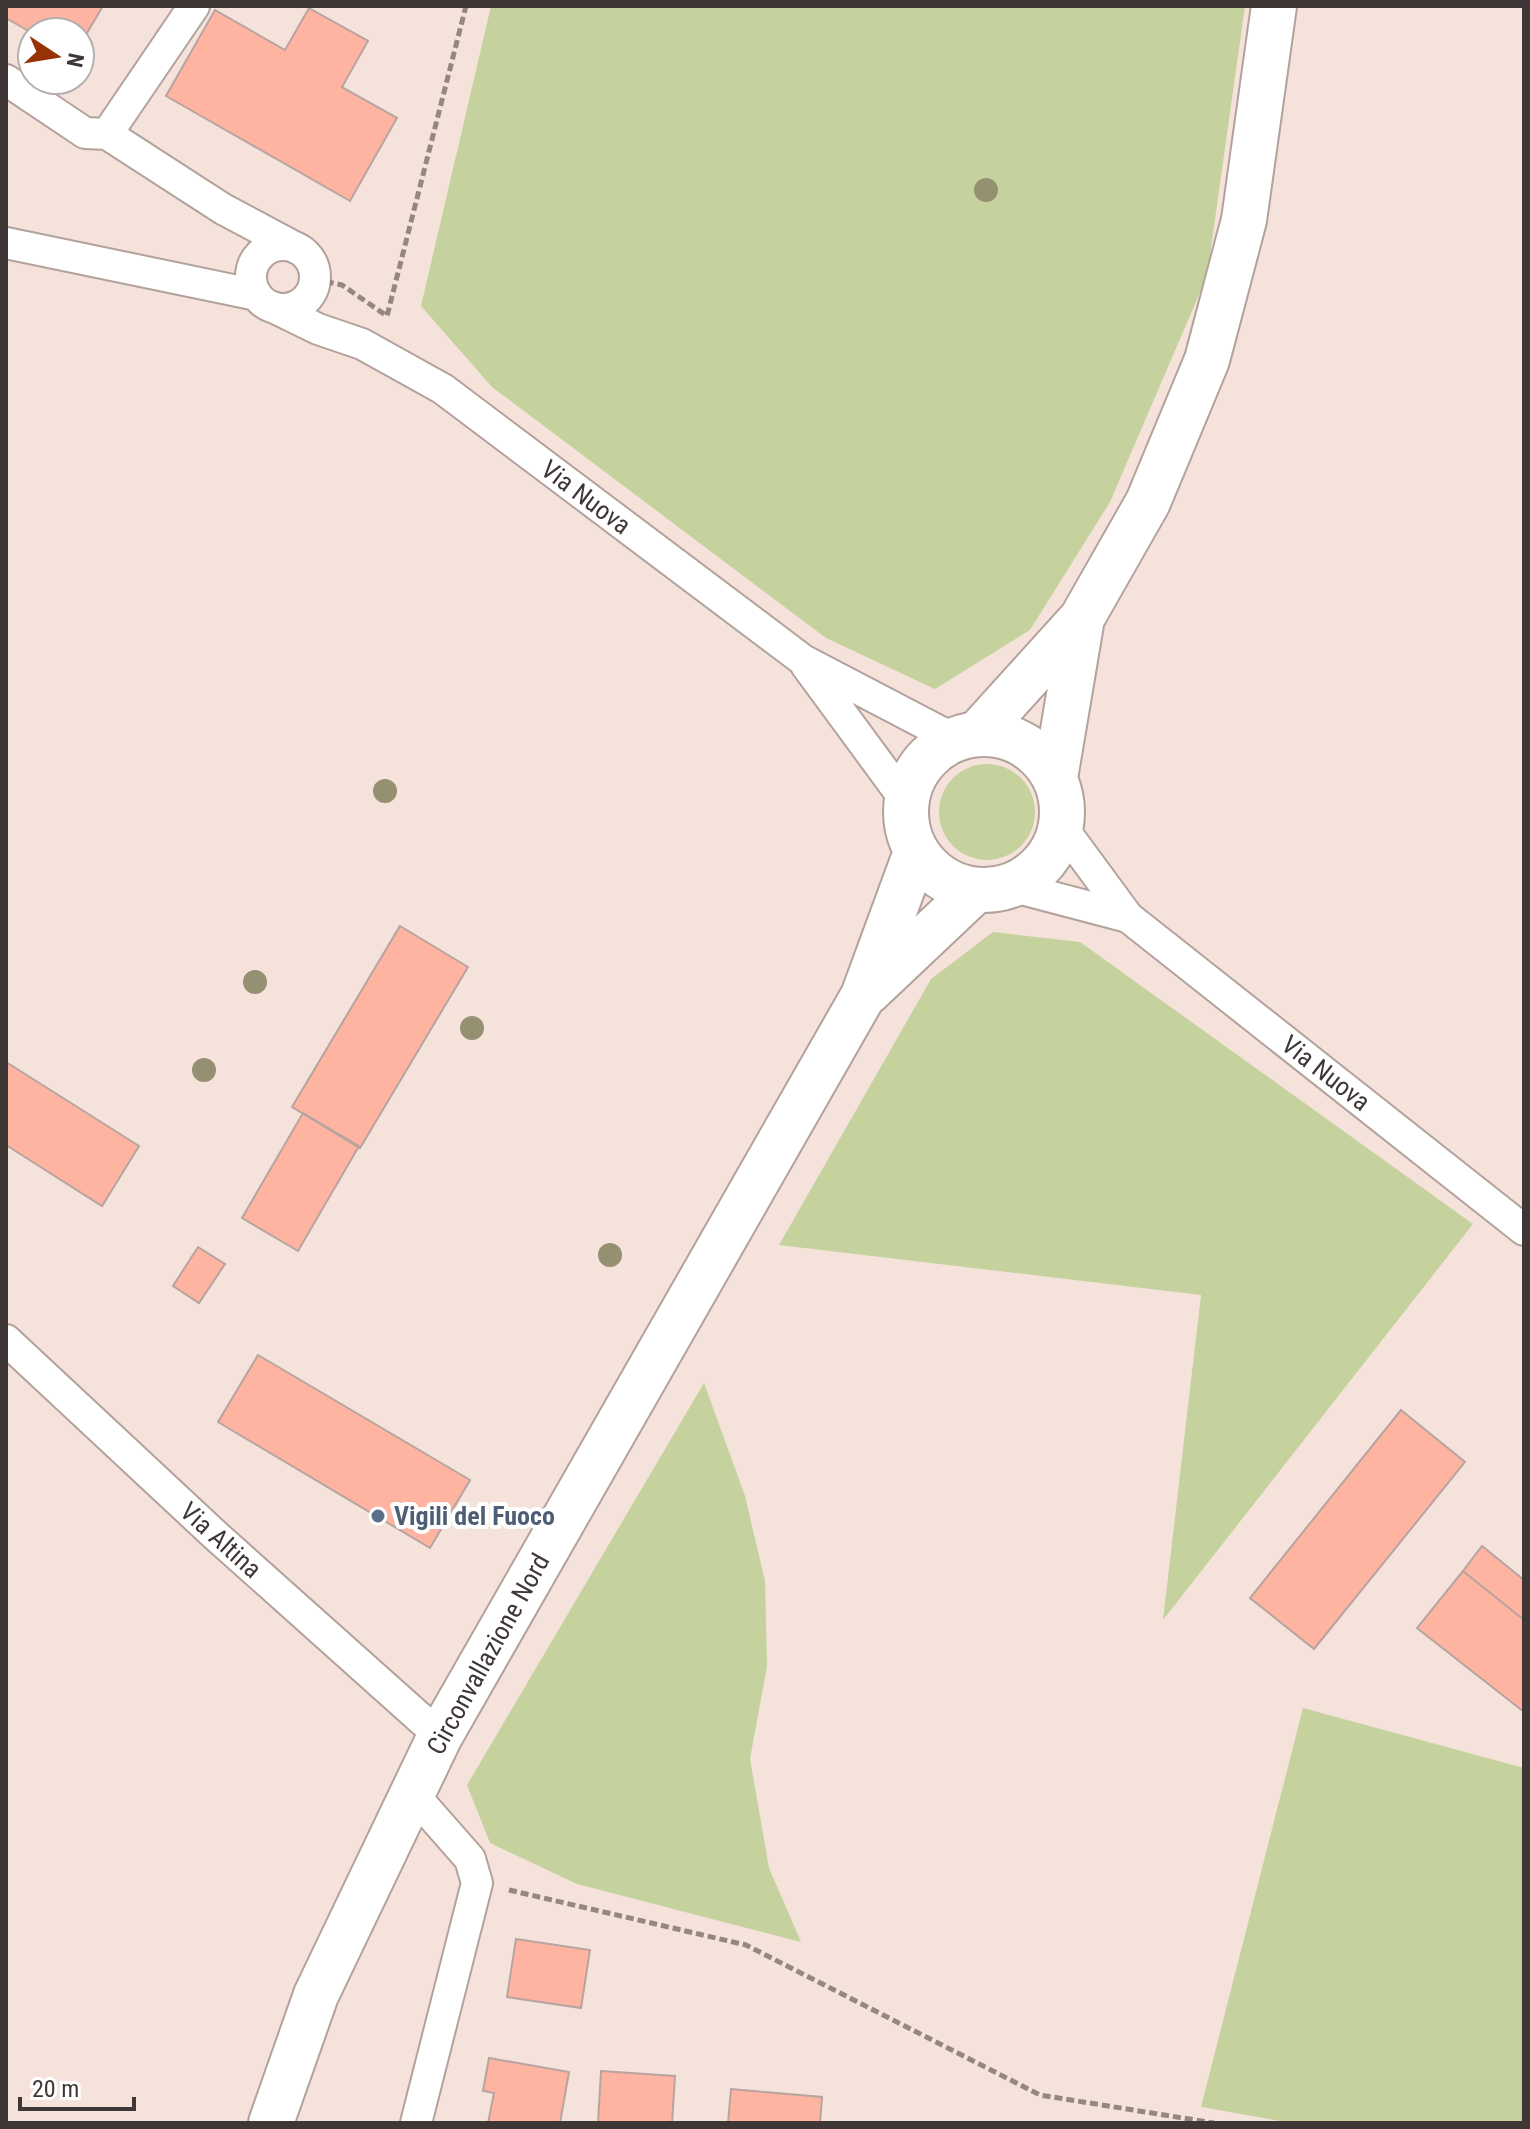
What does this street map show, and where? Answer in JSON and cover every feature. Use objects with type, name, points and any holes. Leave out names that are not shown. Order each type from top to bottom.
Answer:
[{"type":"street","points":[[107,134],[194,6]]},
{"type":"street","points":[[966,736],[1001,735],[1023,744],[1042,759],[1055,778],[1061,801],[1061,826],[1043,863],[993,888],[952,884],[932,871],[916,852],[907,827],[906,801],[915,775],[931,754],[966,736],[1082,618],[1148,502],[1207,360],[1244,220],[1274,6]]},
{"type":"street","points":[[6,80],[85,133],[107,134],[223,209],[298,249],[312,263],[314,284],[310,294],[294,307],[261,290],[233,221],[223,209]]},
{"type":"street","name":"Via Nuova","points":[[6,243],[261,290],[318,329],[362,344],[443,389],[803,660],[966,736]]},
{"type":"street","points":[[261,290],[268,249],[288,245],[298,249]]},
{"type":"street","name":"Via Nuova","points":[[314,284],[337,319],[362,344]]},
{"type":"street","points":[[1055,778],[1082,618]]},
{"type":"street","name":"Via Nuova","points":[[803,660],[906,801]]},
{"type":"street","name":"Via Nuova","points":[[1061,826],[1128,917],[1524,1230]]},
{"type":"street","name":"Circonvallazione Nord","points":[[271,2123],[316,1995],[440,1736],[863,996],[916,852]]},
{"type":"street","name":"Via Nuova","points":[[993,888],[1128,917]]},
{"type":"street","name":"Circonvallazione Nord","points":[[863,996],[993,888]]},
{"type":"street","name":"Via Altina","points":[[6,1340],[214,1534],[440,1736]]},
{"type":"street","points":[[412,1793],[470,1859],[477,1883],[416,2123]]},
{"type":"path","points":[[387,316],[466,6]]},
{"type":"path","points":[[477,1883],[746,1945],[1040,2095],[1214,2123]]},
{"type":"green space","points":[[491,6],[1245,6],[1207,276],[1110,502],[1030,630],[935,689],[826,638],[492,387],[421,306]]},
{"type":"green space","points":[[987,764],[1005,768],[1021,778],[1031,794],[1035,812],[1031,830],[1021,846],[1005,856],[987,860],[969,856],[953,846],[943,830],[939,812],[943,794],[953,778],[969,768]]},
{"type":"green space","points":[[993,932],[1080,942],[1473,1224],[1163,1620],[1201,1295],[779,1245],[931,979]]},
{"type":"green space","points":[[704,1383],[745,1496],[765,1581],[767,1666],[750,1759],[769,1868],[801,1942],[577,1884],[490,1843],[467,1785]]},
{"type":"green space","points":[[1303,1708],[1524,1768],[1524,2123],[1291,2123],[1201,2107]]},
{"type":"building","points":[[6,6],[103,6],[96,18],[16,16],[16,24],[6,18]]},
{"type":"building","points":[[309,8],[368,41],[342,87],[397,118],[350,201],[166,96],[215,10],[285,50]]},
{"type":"building","points":[[400,926],[468,967],[360,1148],[292,1107]]},
{"type":"building","points":[[6,1062],[139,1146],[102,1206],[6,1145]]},
{"type":"building","points":[[303,1113],[359,1146],[298,1251],[242,1218]]},
{"type":"building","points":[[198,1247],[225,1264],[199,1303],[173,1286]]},
{"type":"building","points":[[258,1355],[470,1480],[430,1548],[218,1422]]},
{"type":"building","points":[[1401,1410],[1465,1462],[1314,1649],[1250,1598]]},
{"type":"building","points":[[1482,1546],[1524,1580],[1524,1620],[1463,1571]]},
{"type":"building","points":[[1463,1571],[1524,1620],[1524,1712],[1417,1628]]},
{"type":"building","points":[[516,1939],[590,1950],[581,2008],[507,1997]]},
{"type":"building","points":[[489,2058],[569,2072],[560,2123],[488,2123],[494,2093],[483,2091]]},
{"type":"building","points":[[601,2071],[675,2076],[672,2123],[598,2123]]},
{"type":"building","points":[[731,2089],[822,2097],[820,2123],[728,2123]]},
{"type":"place","name":"Vigili del Fuoco","points":[[378,1516]]}]
